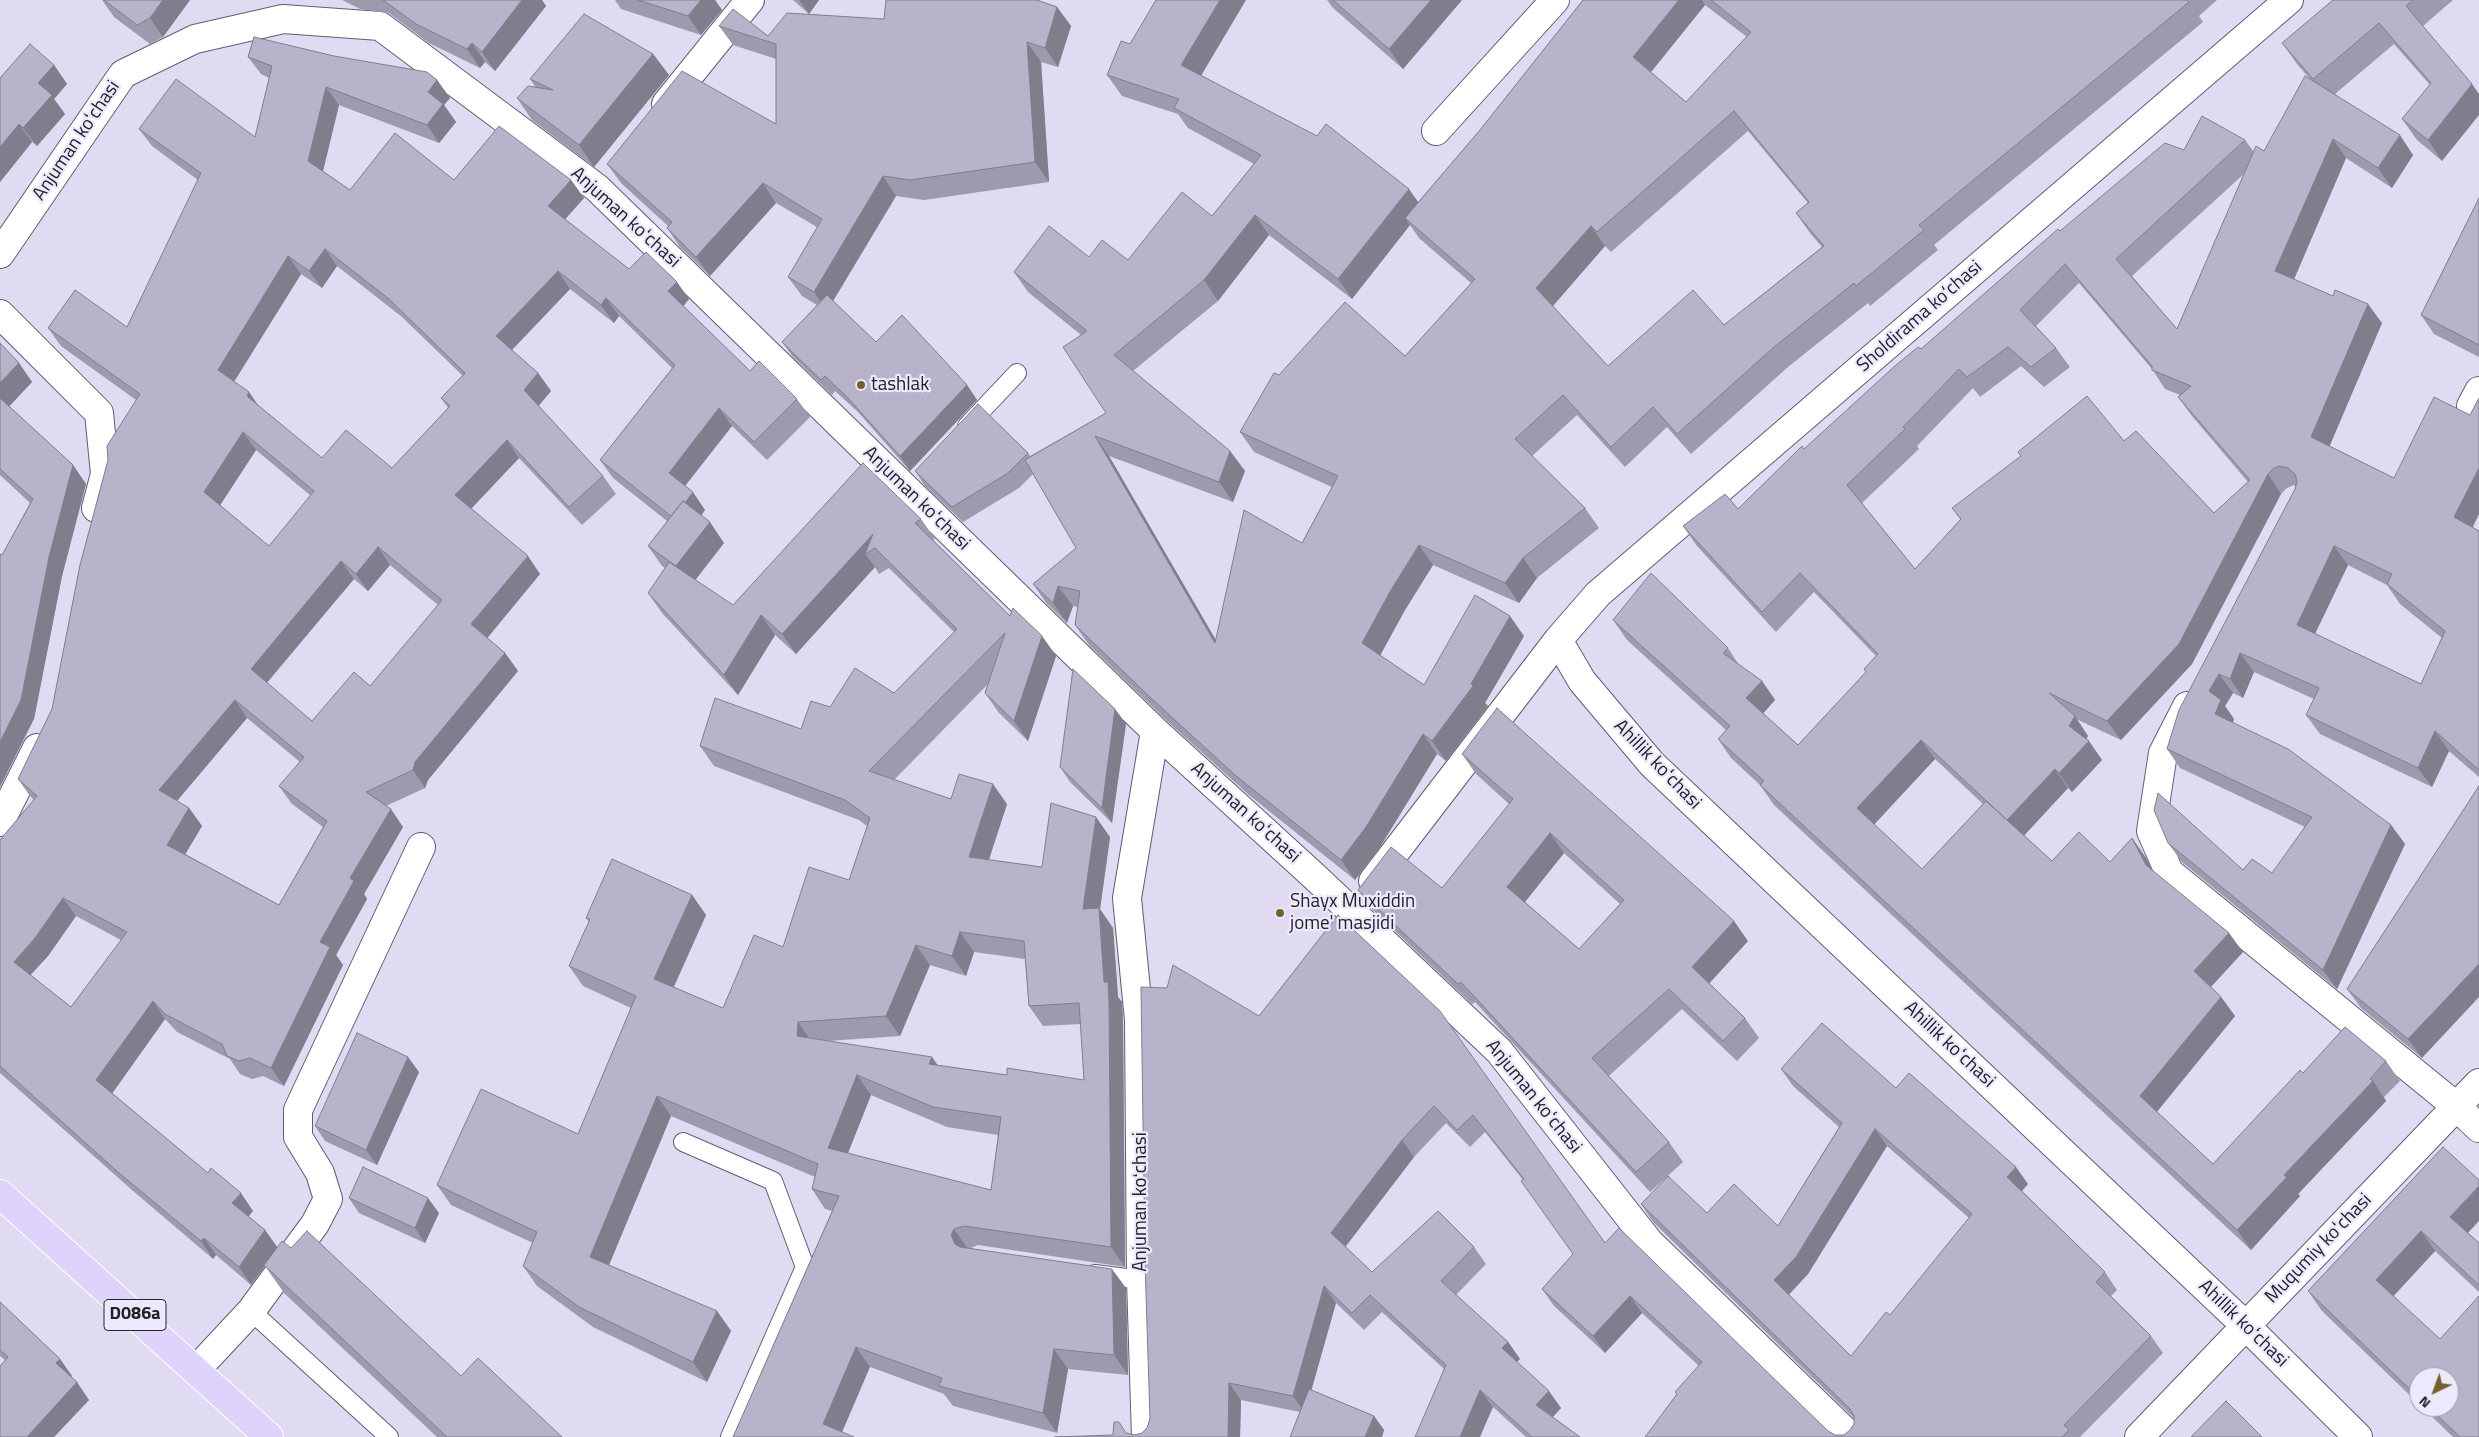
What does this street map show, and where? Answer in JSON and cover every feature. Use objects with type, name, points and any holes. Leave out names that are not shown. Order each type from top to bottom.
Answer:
[{"type":"main road","name":"D086a","points":[[0,1194],[269,1437]]},
{"type":"street","points":[[652,120],[750,0]]},
{"type":"street","points":[[1436,131],[1555,0]]},
{"type":"street","name":"Sholdirama ko‘chasi","points":[[1351,911],[1558,640],[1598,594],[2289,0]]},
{"type":"street","name":"Anjuman koʻchasi","points":[[0,254],[123,74],[195,39],[283,19],[380,26],[597,188],[914,483],[1154,731],[1351,911],[1499,1051],[1649,1242],[1851,1437]]},
{"type":"street","points":[[597,188],[616,166]]},
{"type":"street","points":[[0,314],[99,413],[105,474],[90,532]]},
{"type":"street","name":"Ahillik koʻchasi","points":[[1558,640],[1582,681],[1652,764],[2246,1326],[2358,1437]]},
{"type":"street","points":[[2199,683],[2163,753],[2151,830],[2169,872],[2457,1107],[2479,1128]]},
{"type":"street","points":[[0,822],[49,724]]},
{"type":"street","name":"Anjuman koʻchasi","points":[[1146,1437],[1139,1020],[1127,898],[1154,731]]},
{"type":"street","points":[[196,1370],[251,1311],[315,1224],[328,1200],[320,1173],[298,1137],[298,1110],[421,847]]},
{"type":"street","name":"Muqumiy koʻchasi","points":[[2139,1437],[2479,1084]]},
{"type":"lane","points":[[952,442],[1017,373]]},
{"type":"lane","points":[[683,1142],[773,1181],[805,1267],[730,1437]]},
{"type":"lane","points":[[1083,1272],[1142,1280]]},
{"type":"lane","points":[[251,1311],[389,1437]]},
{"type":"building","points":[[104,0],[163,0],[150,18],[137,25]]},
{"type":"building","points":[[383,0],[522,0],[482,52],[472,43],[467,49],[416,24]]},
{"type":"building","points":[[638,0],[701,0],[688,16]]},
{"type":"building","points":[[886,0],[1037,0],[1057,7],[1045,48],[1027,42],[1035,162],[910,180],[883,176],[814,292],[788,277],[822,219],[763,183],[696,257],[667,228],[672,222],[607,164],[682,71],[776,124],[776,44],[719,26],[733,9],[768,36],[787,13],[884,19]]},
{"type":"building","points":[[1156,0],[1220,0],[1181,65],[1317,136],[1326,124],[1409,189],[1338,279],[1255,215],[1204,280],[1114,355],[1230,451],[1219,482],[1095,436],[1215,643],[1244,510],[1302,543],[1338,476],[1240,432],[1274,373],[1279,375],[1345,302],[1405,356],[1475,279],[1405,218],[1480,130],[1583,0],[1679,0],[1633,57],[1686,102],[1751,32],[1711,0],[2187,0],[2189,2],[1919,225],[1924,230],[1856,286],[1854,283],[1774,347],[1677,434],[1653,407],[1611,447],[1563,395],[1515,439],[1585,508],[1523,558],[1505,583],[1419,545],[1391,590],[1362,643],[1424,685],[1475,595],[1510,616],[1471,684],[1473,686],[1432,741],[1423,734],[1366,827],[1341,860],[1235,775],[1075,625],[1080,591],[1058,586],[1053,603],[1033,584],[1076,548],[1025,460],[1106,413],[1063,347],[1087,331],[1014,272],[1049,226],[1089,257],[1102,240],[1128,260],[1182,192],[1212,216],[1261,155],[1174,108],[1179,99],[1107,75],[1121,41],[1130,44]],"holes":[[[1734,111],[1809,202],[1796,213],[1824,246],[1724,325],[1693,290],[1608,366],[1536,288],[1591,226],[1597,232]]]},
{"type":"building","points":[[1333,0],[1431,0],[1389,49]]},
{"type":"building","points":[[2333,0],[2413,0],[2406,6],[2472,84],[2428,140],[2402,119],[2431,83],[2379,23],[2313,79],[2282,43]]},
{"type":"building","points":[[584,14],[653,54],[579,145],[517,98],[528,86],[553,90],[530,79]]},
{"type":"building","points":[[254,37],[334,56],[427,72],[437,80],[428,92],[443,104],[427,125],[326,87],[308,161],[350,190],[395,133],[454,180],[499,126],[571,180],[548,206],[629,269],[646,252],[677,282],[668,291],[750,371],[759,361],[797,399],[754,442],[719,408],[669,473],[693,492],[685,503],[683,501],[671,516],[600,460],[675,365],[606,298],[601,305],[558,271],[496,336],[538,373],[524,390],[603,476],[569,507],[507,440],[455,495],[528,556],[471,624],[505,653],[415,762],[413,770],[366,792],[391,809],[350,878],[354,881],[320,942],[330,947],[271,1068],[250,1058],[239,1061],[227,1056],[222,1044],[165,1014],[153,1001],[96,1080],[208,1173],[211,1168],[241,1193],[232,1203],[265,1230],[239,1267],[204,1238],[201,1241],[119,1173],[0,1066],[0,840],[37,796],[18,779],[52,709],[80,565],[108,460],[107,446],[140,394],[48,328],[75,290],[127,327],[201,173],[139,129],[176,79],[255,137],[272,66],[248,57]],"holes":[[[325,249],[389,299],[465,373],[441,398],[450,406],[392,468],[346,430],[322,458],[247,396],[249,392],[218,370],[288,256],[309,271]],[[243,432],[314,491],[269,546],[204,492]],[[378,547],[442,600],[370,686],[354,672],[312,721],[251,669],[341,561],[356,574]],[[235,700],[304,757],[279,786],[327,821],[279,905],[167,845],[189,808],[159,790]],[[63,898],[127,932],[71,1007],[14,962],[35,938]]]},
{"type":"building","points":[[30,44],[54,65],[38,83],[52,95],[23,128],[19,124],[0,147],[0,78]]},
{"type":"building","points":[[2305,76],[2400,135],[2378,168],[2333,139],[2275,271],[2333,296],[2335,290],[2368,304],[2311,437],[2394,478],[2434,397],[2470,415],[2479,398],[2479,468],[2454,517],[2479,531],[2479,770],[2435,731],[2418,768],[2306,715],[2319,688],[2240,653],[2230,679],[2219,674],[2209,691],[2221,700],[2215,714],[2288,749],[2391,825],[2323,970],[2168,843],[2154,810],[2158,793],[2243,870],[2252,859],[2272,873],[2312,817],[2167,749],[2179,710],[2295,489],[2297,481],[2295,474],[2288,468],[2280,466],[2274,468],[2268,474],[2179,644],[2107,721],[2049,693],[2075,716],[2069,726],[2089,741],[2059,773],[2055,769],[2007,820],[1921,740],[1857,808],[1922,869],[1986,801],[2052,861],[2079,832],[2110,862],[2132,838],[2146,865],[2229,933],[2194,971],[2221,997],[2140,1096],[2213,1164],[2300,1070],[2303,1073],[2345,1027],[2386,1061],[2370,1079],[2373,1081],[2284,1175],[2287,1177],[2237,1230],[1760,785],[1764,781],[1718,739],[1730,726],[1613,620],[1651,573],[1728,648],[1723,653],[1762,681],[1746,698],[1798,745],[1866,672],[1864,669],[1878,654],[1800,573],[1762,612],[1683,526],[1725,494],[1738,509],[1802,446],[1804,449],[1896,365],[1918,347],[1921,349],[2058,229],[2060,231],[2165,143],[2184,150],[2202,116],[2245,140],[2116,259],[2177,329],[2256,146],[2264,151]],"holes":[[[2065,264],[2152,366],[2152,370],[2191,386],[2178,397],[2250,480],[2214,513],[2136,431],[2124,441],[2087,396],[2018,452],[2021,456],[1952,508],[1961,519],[1915,569],[1847,485],[1905,429],[1903,427],[1959,369],[1967,377],[2008,347],[2031,367],[2056,348],[2020,310]],[[2334,546],[2392,574],[2387,584],[2445,631],[2421,684],[2297,625]]]},
{"type":"building","points":[[2479,198],[2479,345],[2421,315]]},
{"type":"building","points":[[827,295],[876,342],[902,315],[967,385],[900,456],[847,397],[825,376],[821,380],[782,342]]},
{"type":"building","points":[[0,343],[19,363],[0,383]]},
{"type":"building","points":[[0,398],[73,465],[49,557],[21,700],[0,742],[0,554],[2,555],[33,499],[0,469]]},
{"type":"building","points":[[978,404],[1028,453],[1008,473],[952,507],[915,471]]},
{"type":"building","points":[[863,463],[921,519],[915,523],[1010,616],[1013,608],[1042,636],[1014,721],[985,693],[1005,633],[869,771],[951,799],[959,774],[993,784],[969,857],[1042,867],[1051,803],[1096,817],[1083,909],[1099,908],[1104,982],[1108,982],[1111,1247],[964,1226],[954,1229],[951,1235],[955,1244],[960,1247],[1112,1269],[1114,1355],[1054,1349],[1043,1413],[939,1386],[942,1378],[856,1347],[823,1424],[854,1437],[733,1437],[839,1196],[812,1189],[818,1164],[657,1096],[590,1257],[717,1311],[693,1362],[579,1307],[523,1266],[537,1232],[437,1185],[481,1089],[578,1134],[636,996],[569,966],[590,919],[586,918],[612,859],[692,895],[654,979],[723,1008],[754,935],[783,947],[809,867],[849,880],[870,818],[845,800],[700,746],[715,698],[801,729],[811,701],[830,707],[855,668],[894,693],[957,629],[875,548],[865,554],[873,534],[782,634],[761,615],[724,675],[648,593],[669,562],[733,605]],"holes":[[[960,932],[1024,941],[1029,1006],[1079,1003],[1084,1080],[1007,1068],[1007,1075],[929,1064],[932,1057],[797,1036],[798,1022],[886,1016],[916,945],[952,956]],[[857,1075],[933,1107],[1001,1117],[991,1190],[828,1148]]]},
{"type":"building","points":[[683,501],[710,522],[676,566],[648,546]]},
{"type":"building","points":[[1073,669],[1115,709],[1102,808],[1060,767]]},
{"type":"building","points":[[1497,708],[1734,921],[1692,967],[1745,1018],[1723,1041],[1669,989],[1592,1058],[1669,1142],[1636,1172],[1461,982],[1458,984],[1358,890],[1391,847],[1442,888],[1513,799],[1462,754]],"holes":[[[1550,833],[1624,900],[1579,949],[1507,887]]]},
{"type":"building","points":[[2479,786],[2479,964],[2408,1039],[2347,989]]},
{"type":"building","points":[[1338,915],[1440,1011],[1605,1243],[1619,1228],[1828,1431],[1835,1435],[1844,1435],[1854,1424],[1854,1416],[1850,1409],[1641,1204],[1668,1176],[1707,1213],[1734,1184],[1778,1226],[1842,1123],[1781,1069],[1822,1023],[1896,1088],[1909,1073],[2016,1167],[2007,1177],[2105,1272],[2096,1282],[2151,1336],[2064,1425],[2069,1430],[2062,1437],[1645,1437],[1677,1394],[1675,1392],[1702,1362],[1630,1296],[1593,1336],[1542,1289],[1573,1254],[1521,1181],[1524,1179],[1473,1115],[1457,1130],[1434,1106],[1402,1140],[1331,1233],[1372,1272],[1438,1211],[1474,1247],[1441,1281],[1508,1342],[1502,1348],[1549,1391],[1536,1405],[1580,1437],[1532,1437],[1480,1390],[1460,1437],[1415,1437],[1446,1365],[1370,1295],[1352,1313],[1324,1286],[1293,1396],[1229,1383],[1228,1437],[1054,1437],[1113,1435],[1114,1422],[1119,1422],[1126,1433],[1135,1435],[1142,1433],[1147,1428],[1150,1419],[1145,1262],[1141,987],[1167,988],[1173,965],[1259,1016]],"holes":[[[1875,1129],[1972,1214],[1890,1315],[1886,1312],[1851,1356],[1774,1280],[1796,1257]]]},
{"type":"building","points":[[357,1033],[408,1057],[366,1150],[315,1126]]},
{"type":"building","points":[[2443,1147],[2479,1180],[2479,1186],[2450,1217],[2479,1243],[2479,1285],[2421,1231],[2376,1280],[2440,1339],[2479,1296],[2479,1437],[2460,1437],[2439,1417],[2459,1417],[2459,1367],[2409,1367],[2409,1388],[2308,1291]]},
{"type":"building","points":[[363,1167],[428,1198],[415,1228],[349,1198]]},
{"type":"building","points":[[307,1231],[461,1376],[478,1358],[562,1437],[447,1437],[264,1265],[282,1241],[291,1248]]},
{"type":"building","points":[[0,1302],[60,1359],[56,1363],[77,1382],[27,1437],[0,1437],[0,1366],[8,1357],[0,1350]]},
{"type":"building","points":[[1309,1389],[1374,1416],[1365,1437],[1290,1437]]},
{"type":"building","points":[[2226,1401],[2262,1437],[2191,1437]]},
{"type":"place","name":"tashlak","points":[[861,385]]},
{"type":"place","name":"Shayx Muxiddin jome' masjidi","points":[[1280,913]]}]
